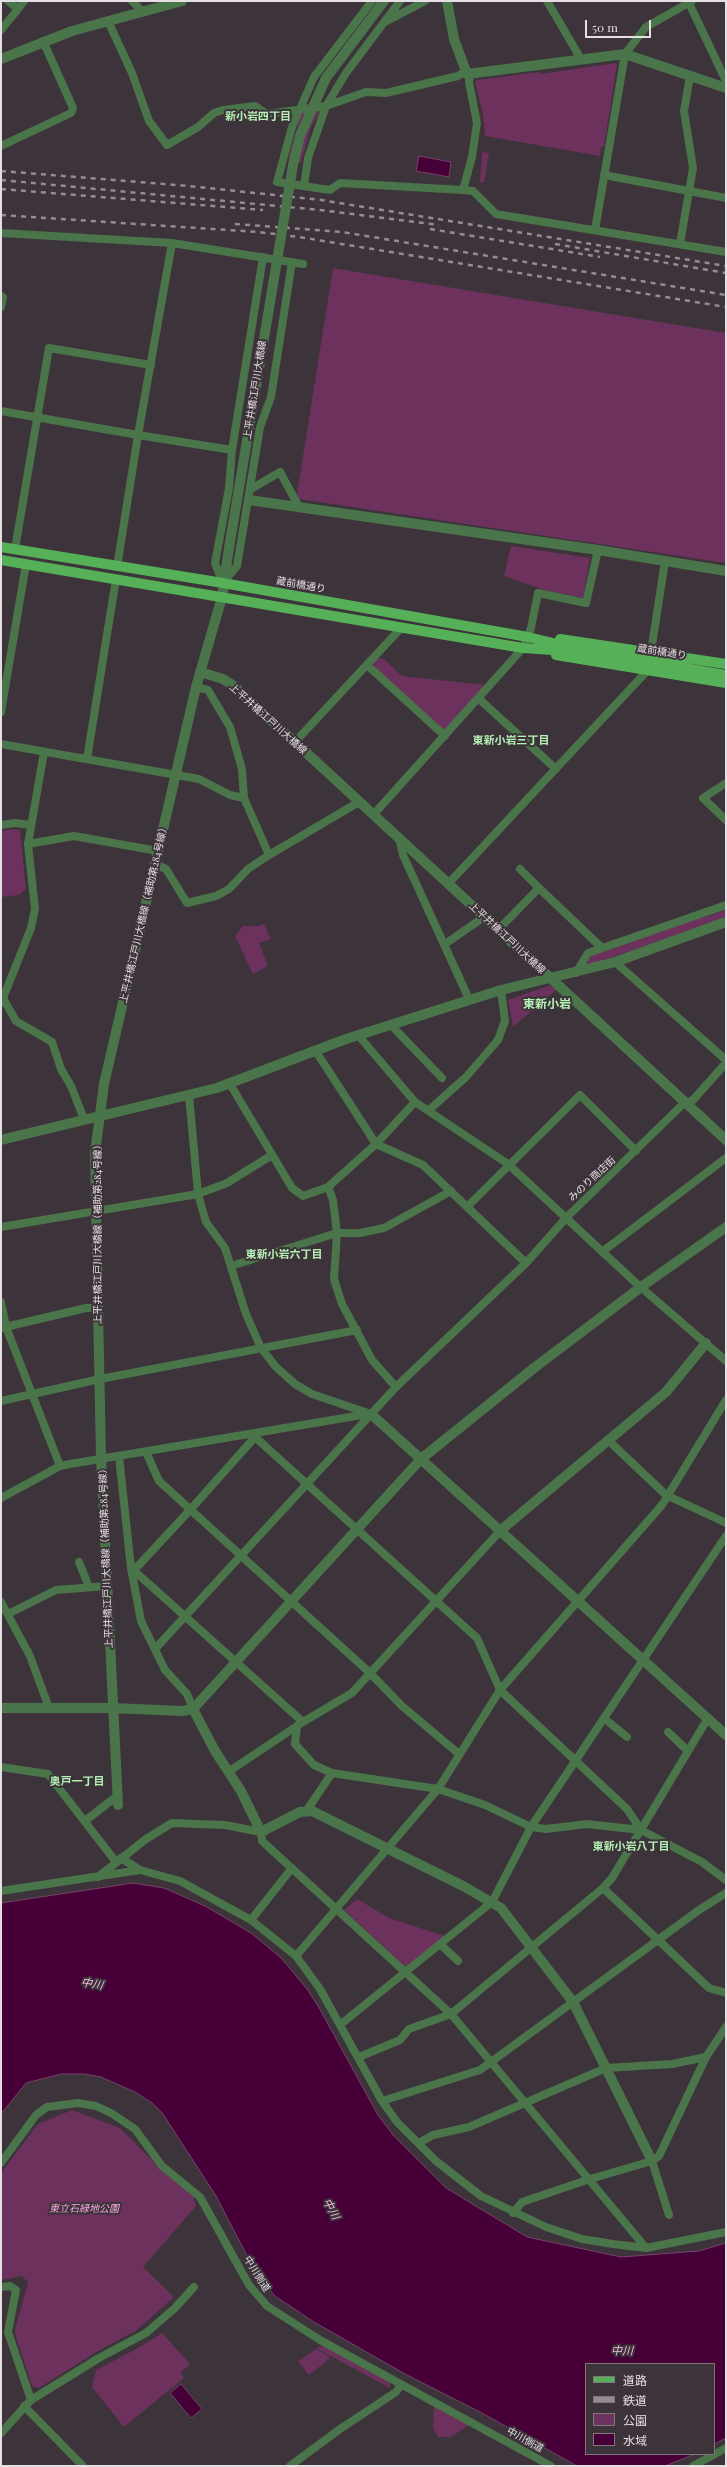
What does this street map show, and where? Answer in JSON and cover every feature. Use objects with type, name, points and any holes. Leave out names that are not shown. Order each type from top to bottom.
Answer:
[{"type":"main road","name":"蔵前橋通り","points":[[1,547],[223,583],[528,637],[595,653],[726,675]]},
{"type":"main road","name":"蔵前橋通り","points":[[1,560],[524,648],[595,653]]},
{"type":"main road","points":[[528,637],[580,641],[726,664]]},
{"type":"main road","points":[[524,648],[647,671],[726,683]]},
{"type":"street","points":[[8,1],[18,9]]},
{"type":"street","points":[[1,30],[24,1]]},
{"type":"street","points":[[132,1],[143,12]]},
{"type":"street","points":[[1,59],[43,42],[108,21],[182,1]]},
{"type":"street","points":[[372,1],[323,63],[299,109],[286,146],[277,182],[330,190],[340,183],[473,191],[496,214],[726,252]]},
{"type":"street","name":"上平井橋江戸川大橋線","points":[[384,1],[326,78],[300,136],[293,165],[223,583],[222,597],[200,672],[223,679],[234,686],[294,743],[374,814],[726,1140]]},
{"type":"street","points":[[304,186],[310,153],[326,106],[346,73],[400,1]]},
{"type":"street","points":[[382,24],[425,1]]},
{"type":"street","points":[[447,1],[454,39],[467,73],[477,123],[472,158],[463,190]]},
{"type":"street","points":[[547,1],[581,59]]},
{"type":"street","points":[[595,230],[626,54],[646,27],[689,2],[726,81]]},
{"type":"street","points":[[108,21],[132,73],[149,121],[167,145],[198,127],[214,113],[223,110],[255,106],[267,114],[326,106],[366,92],[386,93],[467,73],[626,54],[726,88]]},
{"type":"street","points":[[1,146],[71,113],[72,108],[43,42]]},
{"type":"street","points":[[680,244],[693,158],[684,111],[690,76]]},
{"type":"street","points":[[604,175],[726,198]]},
{"type":"street","points":[[1,233],[172,243],[303,264]]},
{"type":"street","points":[[117,567],[138,435],[172,243]]},
{"type":"street","points":[[263,257],[238,422],[232,450],[229,488],[215,563],[223,583],[237,566],[252,489],[260,428],[271,397],[292,262]]},
{"type":"street","points":[[1,296],[3,296],[1,307]]},
{"type":"street","points":[[15,549],[49,348],[151,366]]},
{"type":"street","points":[[1,411],[232,450]]},
{"type":"street","points":[[238,422],[260,428]]},
{"type":"street","points":[[252,489],[280,472],[299,507]]},
{"type":"street","points":[[249,500],[598,550],[726,571]]},
{"type":"street","points":[[374,814],[524,648],[538,593],[586,603],[598,550]]},
{"type":"street","points":[[651,652],[665,561]]},
{"type":"street","points":[[1,712],[26,564]]},
{"type":"street","points":[[87,759],[116,579]]},
{"type":"street","points":[[294,743],[402,627]]},
{"type":"street","points":[[367,665],[445,736]]},
{"type":"street","points":[[449,883],[647,671]]},
{"type":"street","name":"上平井橋江戸川大橋線（補助第284号線）","points":[[118,1800],[112,1708],[101,1458],[95,1154],[104,1084],[200,672]]},
{"type":"street","points":[[196,687],[208,690],[230,727],[242,769],[244,798],[269,855]]},
{"type":"street","points":[[478,698],[556,769]]},
{"type":"street","points":[[1,744],[177,774],[199,779],[230,796],[244,798]]},
{"type":"street","points":[[44,752],[30,825],[28,844],[35,909],[31,928],[2,1002],[16,1021],[52,1042],[61,1069],[71,1086],[84,1119]]},
{"type":"street","points":[[726,783],[703,798],[726,820]]},
{"type":"street","points":[[155,864],[166,869],[187,903],[216,896],[229,889],[248,869],[269,855],[359,802]]},
{"type":"street","points":[[1,825],[15,823],[30,825]]},
{"type":"street","points":[[28,844],[74,836],[158,851]]},
{"type":"street","points":[[399,838],[403,855],[470,999]]},
{"type":"street","points":[[520,869],[602,948]]},
{"type":"street","points":[[498,930],[539,888]]},
{"type":"street","points":[[576,973],[588,953],[726,905]]},
{"type":"street","points":[[445,944],[484,917]]},
{"type":"street","points":[[1,1140],[230,1084],[315,1050],[358,1035],[535,980],[551,979],[615,962],[726,922]]},
{"type":"street","points":[[615,962],[726,1063]]},
{"type":"street","points":[[429,1110],[466,1077],[498,1040],[505,1021],[501,990]]},
{"type":"street","points":[[391,1025],[442,1078]]},
{"type":"street","points":[[358,1035],[415,1102],[508,1164],[602,1252],[726,1361]]},
{"type":"street","points":[[315,1050],[376,1144],[424,1165],[526,1263]]},
{"type":"street","name":"みのり商店街","points":[[155,1649],[306,1482],[396,1387],[526,1263],[566,1218],[686,1103],[693,1100],[726,1063]]},
{"type":"street","points":[[230,1084],[246,1106],[272,1155],[292,1188],[303,1196],[328,1187],[376,1144],[415,1102]]},
{"type":"street","points":[[189,1095],[198,1194],[206,1222],[225,1248],[246,1314],[261,1348],[276,1366],[295,1384],[312,1394],[371,1414],[645,1660],[726,1735]]},
{"type":"street","points":[[468,1206],[508,1164],[580,1095],[636,1151]]},
{"type":"street","points":[[1,1227],[198,1194],[227,1183],[272,1155]]},
{"type":"street","points":[[602,1252],[726,1158]]},
{"type":"street","points":[[328,1187],[333,1200],[337,1233],[334,1279],[342,1304],[372,1360],[396,1387]]},
{"type":"street","points":[[231,1266],[337,1233],[360,1233],[384,1228],[451,1191]]},
{"type":"street","points":[[1,1708],[193,1709],[421,1459],[534,1368],[641,1287],[726,1227]]},
{"type":"street","points":[[1,1302],[4,1328],[32,1392],[60,1466]]},
{"type":"street","points":[[4,1328],[86,1308],[98,1308]]},
{"type":"street","points":[[1,1401],[32,1392],[357,1330]]},
{"type":"street","points":[[228,1772],[300,1724],[352,1692],[501,1530],[666,1392],[706,1342]]},
{"type":"street","points":[[296,1956],[438,1789],[500,1690],[662,1505],[666,1495],[726,1400]]},
{"type":"street","points":[[1,1498],[60,1466],[101,1458],[255,1435],[371,1414]]},
{"type":"street","points":[[255,1435],[477,1638],[500,1690],[627,1809],[641,1830]]},
{"type":"street","points":[[131,1568],[138,1566],[190,1510],[255,1435]]},
{"type":"street","points":[[609,1441],[666,1495],[726,1523]]},
{"type":"street","points":[[146,1452],[159,1481],[370,1673],[402,1706],[459,1754]]},
{"type":"street","points":[[119,1456],[131,1568],[141,1620],[165,1670],[187,1694],[193,1709],[228,1772],[241,1791],[261,1832],[262,1840],[451,2014],[527,2102],[646,2248]]},
{"type":"street","points":[[341,2024],[492,1902],[531,1827],[645,1660],[726,1536]]},
{"type":"street","points":[[78,1562],[88,1587]]},
{"type":"street","points":[[131,1568],[186,1615],[237,1662],[300,1724]]},
{"type":"street","points":[[8,1614],[56,1590],[107,1586]]},
{"type":"street","points":[[1,1602],[30,1656],[49,1708]]},
{"type":"street","points":[[605,1718],[626,1737]]},
{"type":"street","points":[[359,2056],[400,2040],[409,2029],[451,2014],[603,1888],[612,1878],[687,1750],[708,1718]]},
{"type":"street","points":[[300,1724],[295,1744],[314,1765],[332,1773],[438,1789],[485,1805],[531,1827],[546,1829],[587,1824],[641,1830],[702,1862],[726,1880]]},
{"type":"street","points":[[668,1732],[687,1750]]},
{"type":"street","points":[[1,1767],[48,1774],[85,1821],[119,1860],[140,1870],[180,1881],[251,1920],[296,1956],[341,2024],[382,2102],[397,2122],[460,2180],[481,2196],[513,2213],[546,2227],[582,2239],[646,2248],[726,2232]]},
{"type":"street","points":[[98,1878],[119,1860],[162,1828],[172,1824],[224,1825],[261,1832],[307,1810],[332,1773]]},
{"type":"street","points":[[85,1821],[118,1800]]},
{"type":"street","points":[[307,1810],[318,1813],[360,1833],[387,1850],[492,1902],[501,1908],[573,2002],[652,2161],[669,2215]]},
{"type":"street","points":[[251,1920],[292,1868]]},
{"type":"street","points":[[1,1891],[98,1878],[140,1870]]},
{"type":"street","points":[[603,1888],[709,1988],[726,1993]]},
{"type":"street","points":[[382,2102],[480,2070],[699,1910],[726,1894]]},
{"type":"street","points":[[440,1944],[458,1961]]},
{"type":"street","points":[[513,2213],[522,2202],[590,2179],[652,2161],[659,2156],[667,2143],[706,2057],[726,2027]]},
{"type":"street","points":[[419,2143],[433,2135],[469,2127],[606,2068],[672,2064],[706,2057]]},
{"type":"street","name":"中川側道","points":[[1,2163],[36,2115],[47,2107],[78,2103],[96,2106],[111,2113],[136,2129],[162,2166],[200,2197],[259,2298],[302,2329],[401,2385],[551,2466]]},
{"type":"street","points":[[1,2287],[10,2286],[16,2290],[8,2332],[30,2400]]},
{"type":"street","points":[[1,2433],[30,2400],[99,2358],[146,2333],[175,2308],[194,2287]]},
{"type":"street","points":[[290,2466],[340,2429],[396,2392],[401,2385]]},
{"type":"street","points":[[24,2406],[83,2466]]},
{"type":"street","points":[[715,2454],[726,2448]]},
{"type":"street","points":[[693,2466],[713,2455]]},
{"type":"green space","points":[[616,63],[617,65],[604,147],[601,147],[600,156],[485,136],[483,115],[475,82],[477,80],[540,72],[541,74]]},
{"type":"green space","points":[[323,106],[311,127],[301,163],[288,159],[302,110]]},
{"type":"green space","points":[[482,152],[489,153],[484,183],[480,182]]},
{"type":"green space","points":[[333,268],[726,333],[726,563],[299,499],[297,494]]},
{"type":"green space","points":[[511,546],[590,558],[583,598],[544,590],[504,576]]},
{"type":"green space","points":[[378,658],[384,659],[402,676],[486,685],[445,734],[375,668],[374,662]]},
{"type":"green space","points":[[13,829],[20,830],[26,889],[19,895],[1,897],[1,831]]},
{"type":"green space","points":[[726,910],[726,918],[589,965],[586,964],[592,955],[624,945],[687,920],[709,916]]},
{"type":"green space","points":[[264,924],[271,939],[259,943],[268,966],[253,974],[235,936],[243,926],[259,926]]},
{"type":"green space","points":[[551,985],[556,990],[513,1027],[508,1000]]},
{"type":"green space","points":[[357,1899],[389,1918],[445,1936],[407,1968],[344,1910]]},
{"type":"green space","name":"東立石緑地公園","points":[[72,2110],[120,2128],[166,2174],[193,2195],[196,2206],[143,2267],[174,2297],[137,2330],[98,2351],[39,2388],[32,2386],[15,2330],[28,2282],[22,2276],[1,2280],[1,2173],[38,2124]]},
{"type":"green space","points":[[162,2333],[190,2364],[180,2373],[184,2378],[124,2427],[92,2387],[96,2370],[138,2348]]},
{"type":"green space","points":[[325,2345],[390,2382],[390,2388],[316,2348]]},
{"type":"green space","points":[[316,2349],[329,2356],[329,2359],[309,2375],[298,2361]]},
{"type":"green space","points":[[434,2406],[469,2425],[451,2437],[438,2437],[433,2429]]},
{"type":"water","points":[[419,156],[451,162],[449,177],[416,171]]},
{"type":"water","name":"中川","points":[[133,1883],[164,1888],[205,1906],[251,1933],[281,1958],[307,1989],[318,2006],[378,2115],[393,2135],[446,2188],[527,2237],[621,2257],[699,2251],[726,2243],[726,2438],[715,2444],[715,2363],[585,2363],[585,2455],[692,2455],[665,2466],[577,2466],[480,2412],[405,2374],[314,2322],[275,2296],[257,2275],[216,2196],[163,2114],[152,2103],[135,2092],[101,2077],[84,2074],[61,2074],[26,2083],[1,2114],[1,1903]]},
{"type":"water","points":[[181,2384],[202,2409],[191,2418],[170,2393]]},
{"type":"railway","points":[[1,171],[189,186],[321,200],[726,266]]},
{"type":"railway","points":[[1,180],[320,210],[439,225]]},
{"type":"railway","points":[[1,189],[263,210]]},
{"type":"railway","points":[[1,215],[258,232],[299,237],[726,307]]},
{"type":"railway","points":[[235,224],[342,232],[726,295]]},
{"type":"railway","points":[[430,229],[600,257]]},
{"type":"railway","points":[[555,244],[726,273]]},
{"type":"district","name":"新小岩四丁目","points":[[258,117]]},
{"type":"district","name":"東新小岩三丁目","points":[[511,741]]},
{"type":"district","name":"東新小岩","points":[[547,1004]]},
{"type":"district","name":"東新小岩六丁目","points":[[284,1255]]},
{"type":"district","name":"奥戸一丁目","points":[[77,1782]]},
{"type":"district","name":"東新小岩八丁目","points":[[631,1847]]}]
